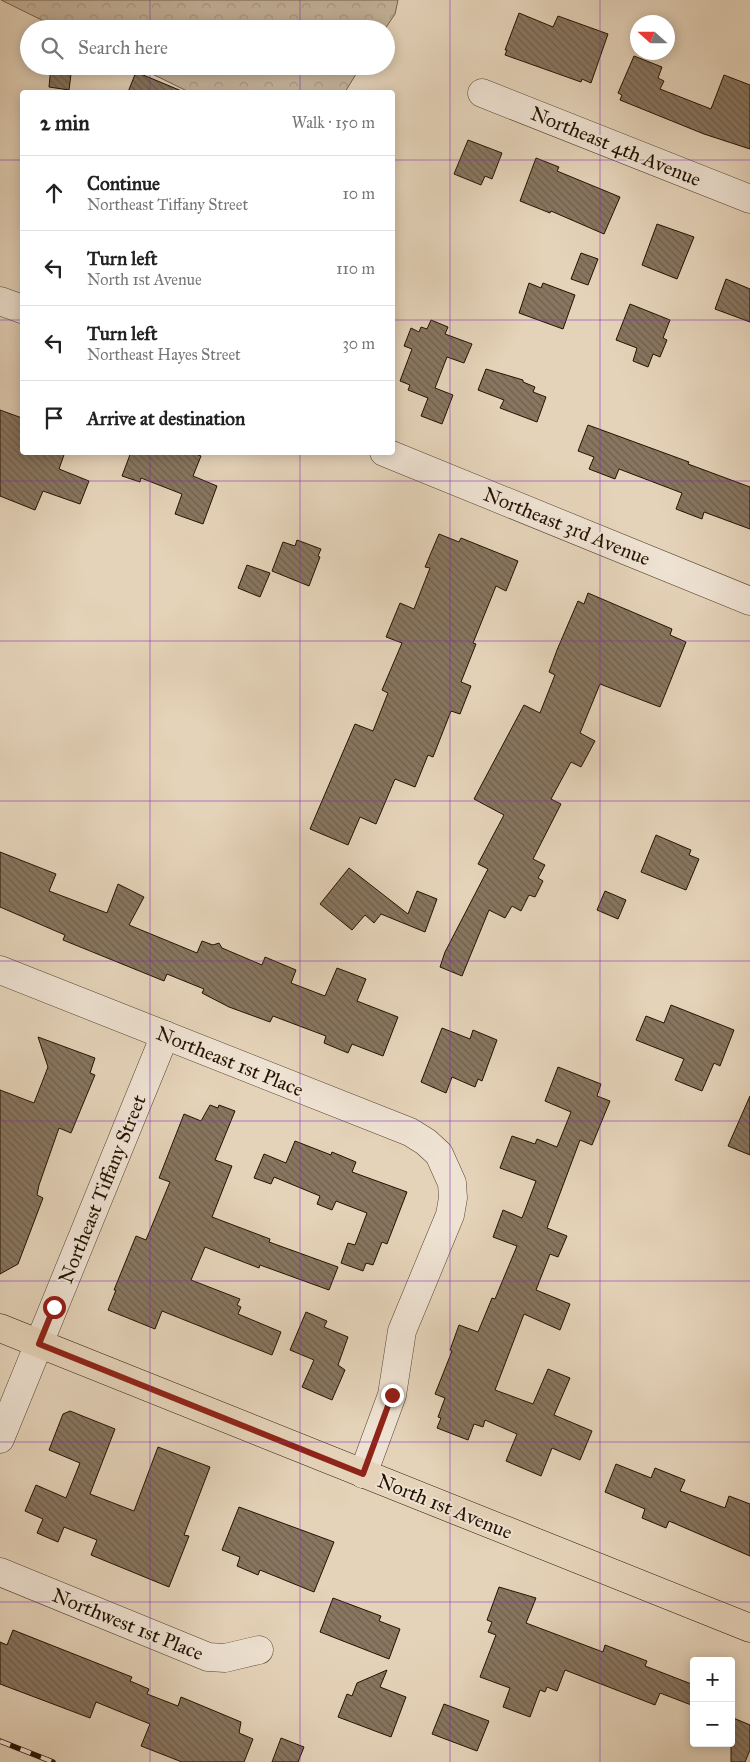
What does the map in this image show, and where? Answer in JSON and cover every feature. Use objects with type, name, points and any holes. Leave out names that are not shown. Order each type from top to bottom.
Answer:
[{"type":"main road","name":"North 1st Avenue","points":[[0,1328],[750,1628]]},
{"type":"street","name":"Northeast 4th Avenue","points":[[482,92],[750,199]]},
{"type":"street","points":[[0,300],[20,308]]},
{"type":"street","name":"Northeast 3rd Avenue","points":[[391,455],[750,601]]},
{"type":"street","name":"Northeast 1st Place","points":[[0,970],[410,1132],[426,1142],[439,1154],[452,1183],[450,1215],[402,1331],[392,1395],[363,1474]]},
{"type":"street","name":"Northeast Tiffany Street","points":[[0,1439],[165,1035]]},
{"type":"street","name":"Northwest 1st Place","points":[[0,1572],[208,1657],[226,1658],[259,1650]]},
{"type":"green space","points":[[1,0],[398,0],[395,14],[391,20],[42,20]]},
{"type":"green space","points":[[154,75],[355,75],[346,90],[185,90]]},
{"type":"building","points":[[519,13],[553,27],[558,16],[608,34],[591,83],[582,79],[581,82],[505,55],[507,50],[505,50]]},
{"type":"building","points":[[632,60],[644,60],[662,67],[658,78],[664,81],[660,89],[711,109],[724,75],[750,85],[750,149],[704,134],[620,100],[622,95],[618,93]]},
{"type":"building","points":[[50,75],[71,75],[69,90],[49,87]]},
{"type":"building","points":[[135,75],[143,75],[179,90],[129,90]]},
{"type":"building","points":[[468,140],[502,153],[492,179],[485,176],[481,185],[454,174]]},
{"type":"building","points":[[536,158],[559,167],[557,171],[620,197],[604,234],[551,211],[550,213],[520,201]]},
{"type":"building","points":[[657,224],[694,237],[677,279],[642,265]]},
{"type":"building","points":[[581,253],[598,259],[588,285],[571,279]]},
{"type":"building","points":[[726,279],[750,289],[750,322],[715,309]]},
{"type":"building","points":[[529,283],[541,288],[543,283],[575,295],[563,329],[519,313]]},
{"type":"building","points":[[630,304],[670,320],[663,338],[667,340],[660,357],[653,354],[648,367],[633,361],[637,348],[616,340]]},
{"type":"building","points":[[431,320],[448,327],[445,334],[472,344],[464,363],[447,357],[435,388],[453,395],[442,424],[421,416],[428,398],[408,390],[410,385],[400,381],[412,349],[404,346],[411,328],[419,332],[421,327],[427,329]]},
{"type":"building","points":[[486,369],[523,380],[523,382],[535,387],[533,392],[546,397],[537,422],[500,408],[504,400],[478,390]]},
{"type":"building","points":[[0,410],[20,417],[20,455],[64,455],[59,469],[89,481],[80,504],[43,491],[35,510],[0,496]]},
{"type":"building","points":[[588,425],[689,462],[688,464],[750,487],[750,529],[704,512],[702,519],[676,509],[682,493],[619,469],[615,479],[589,469],[594,457],[578,451]]},
{"type":"building","points":[[130,455],[198,455],[201,456],[193,476],[217,486],[203,524],[175,514],[182,494],[141,478],[140,482],[122,476]]},
{"type":"building","points":[[439,534],[459,542],[461,538],[518,561],[506,591],[496,586],[473,643],[476,644],[461,682],[471,686],[460,714],[451,711],[433,757],[428,755],[415,787],[395,779],[376,824],[360,817],[348,845],[310,829],[355,724],[373,731],[388,693],[382,690],[402,643],[386,637],[400,603],[414,609],[430,568],[425,567]]},
{"type":"building","points":[[297,540],[321,549],[318,556],[320,557],[309,586],[272,571],[283,542],[295,546]]},
{"type":"building","points":[[247,565],[270,573],[260,597],[238,588]]},
{"type":"building","points":[[588,593],[672,629],[670,635],[686,642],[660,707],[600,684],[580,733],[595,741],[581,767],[571,762],[551,799],[561,804],[533,859],[545,865],[538,878],[543,881],[535,897],[529,895],[521,911],[512,906],[505,918],[489,910],[462,976],[440,967],[445,952],[488,869],[478,864],[504,815],[474,799],[524,705],[540,713],[555,675],[549,672],[557,650],[578,601],[584,604]]},
{"type":"building","points":[[656,835],[691,850],[689,855],[699,859],[686,890],[641,872]]},
{"type":"building","points":[[0,852],[56,874],[49,891],[107,913],[118,884],[144,897],[129,925],[197,953],[202,941],[213,945],[219,943],[222,948],[262,965],[265,957],[296,970],[291,983],[325,996],[337,968],[366,979],[357,1001],[398,1017],[383,1056],[352,1044],[348,1053],[324,1043],[326,1036],[273,1016],[270,1022],[229,1007],[202,993],[204,989],[167,974],[164,981],[63,940],[65,935],[0,907]]},
{"type":"building","points":[[349,868],[408,914],[417,891],[437,899],[425,932],[381,914],[374,923],[365,915],[352,930],[320,904]]},
{"type":"building","points":[[605,891],[626,900],[618,919],[597,910]]},
{"type":"building","points":[[671,1005],[734,1030],[720,1066],[714,1063],[702,1091],[675,1080],[684,1059],[636,1040],[646,1016],[664,1023]]},
{"type":"building","points":[[442,1028],[470,1039],[473,1030],[497,1040],[482,1081],[478,1079],[475,1087],[452,1077],[446,1093],[421,1082]]},
{"type":"building","points":[[38,1037],[95,1058],[90,1073],[95,1075],[71,1133],[59,1128],[39,1185],[37,1195],[43,1198],[18,1264],[0,1274],[0,1090],[34,1103],[48,1067]]},
{"type":"building","points":[[558,1067],[601,1084],[597,1096],[610,1101],[592,1145],[580,1140],[547,1228],[567,1236],[558,1257],[550,1254],[536,1290],[570,1304],[560,1330],[524,1314],[495,1390],[533,1404],[548,1369],[570,1378],[554,1415],[592,1431],[580,1460],[552,1448],[541,1476],[506,1461],[517,1434],[485,1420],[483,1427],[474,1424],[468,1440],[437,1428],[441,1418],[438,1417],[445,1398],[435,1394],[452,1351],[450,1350],[459,1325],[478,1332],[492,1298],[495,1299],[517,1246],[493,1237],[503,1210],[522,1218],[536,1181],[500,1168],[512,1136],[535,1144],[537,1139],[557,1147],[571,1112],[545,1101]]},
{"type":"building","points":[[750,1096],[750,1155],[728,1146]]},
{"type":"building","points":[[210,1105],[218,1108],[219,1105],[235,1111],[215,1160],[232,1166],[212,1217],[270,1239],[269,1242],[338,1267],[329,1290],[260,1265],[259,1268],[205,1247],[191,1280],[240,1299],[237,1305],[241,1307],[238,1314],[281,1332],[272,1355],[162,1311],[155,1329],[108,1310],[136,1236],[146,1240],[170,1182],[159,1178],[184,1114],[201,1121]]},
{"type":"building","points":[[295,1141],[331,1155],[332,1152],[356,1162],[352,1172],[407,1192],[387,1244],[382,1242],[373,1265],[366,1263],[363,1271],[341,1263],[348,1243],[355,1245],[367,1213],[336,1201],[332,1210],[317,1204],[320,1196],[274,1177],[271,1184],[254,1178],[264,1154],[286,1163]]},
{"type":"building","points":[[306,1312],[327,1321],[324,1327],[348,1337],[338,1365],[345,1370],[332,1400],[302,1387],[314,1360],[290,1350]]},
{"type":"building","points":[[70,1411],[115,1429],[90,1494],[134,1511],[158,1447],[210,1467],[184,1535],[189,1536],[169,1587],[91,1555],[97,1540],[64,1527],[58,1542],[37,1533],[43,1519],[25,1511],[36,1485],[66,1498],[80,1463],[49,1450],[63,1414]]},
{"type":"building","points":[[616,1464],[651,1478],[655,1468],[685,1480],[680,1491],[725,1508],[729,1496],[750,1504],[750,1556],[669,1521],[666,1528],[642,1518],[645,1509],[605,1492]]},
{"type":"building","points":[[239,1507],[334,1542],[314,1592],[260,1570],[258,1575],[237,1566],[240,1557],[222,1550]]},
{"type":"building","points":[[499,1587],[536,1598],[526,1623],[603,1652],[605,1645],[647,1661],[645,1666],[690,1683],[690,1704],[660,1693],[655,1705],[565,1670],[557,1691],[547,1687],[545,1692],[540,1690],[530,1717],[503,1707],[510,1688],[480,1677],[496,1635],[488,1632],[492,1622],[487,1620]]},
{"type":"building","points":[[333,1598],[381,1616],[379,1621],[400,1629],[389,1659],[320,1632]]},
{"type":"building","points":[[13,1630],[132,1677],[130,1681],[149,1689],[147,1694],[178,1706],[181,1697],[241,1722],[239,1733],[253,1739],[244,1762],[182,1762],[141,1746],[150,1724],[96,1702],[90,1718],[0,1684],[0,1642],[7,1645]]},
{"type":"building","points":[[387,1670],[380,1687],[406,1697],[391,1737],[338,1717],[347,1694],[352,1696],[357,1683]]},
{"type":"building","points":[[444,1704],[489,1721],[477,1751],[432,1734]]},
{"type":"building","points":[[735,1719],[750,1725],[750,1750],[745,1762],[731,1762],[731,1747],[735,1747]]},
{"type":"building","points":[[281,1738],[304,1747],[298,1762],[272,1762]]},
{"type":"railway","points":[[0,1741],[53,1762]]},
{"type":"route","points":[[54,1307],[39,1344],[363,1474],[392,1395]]}]
